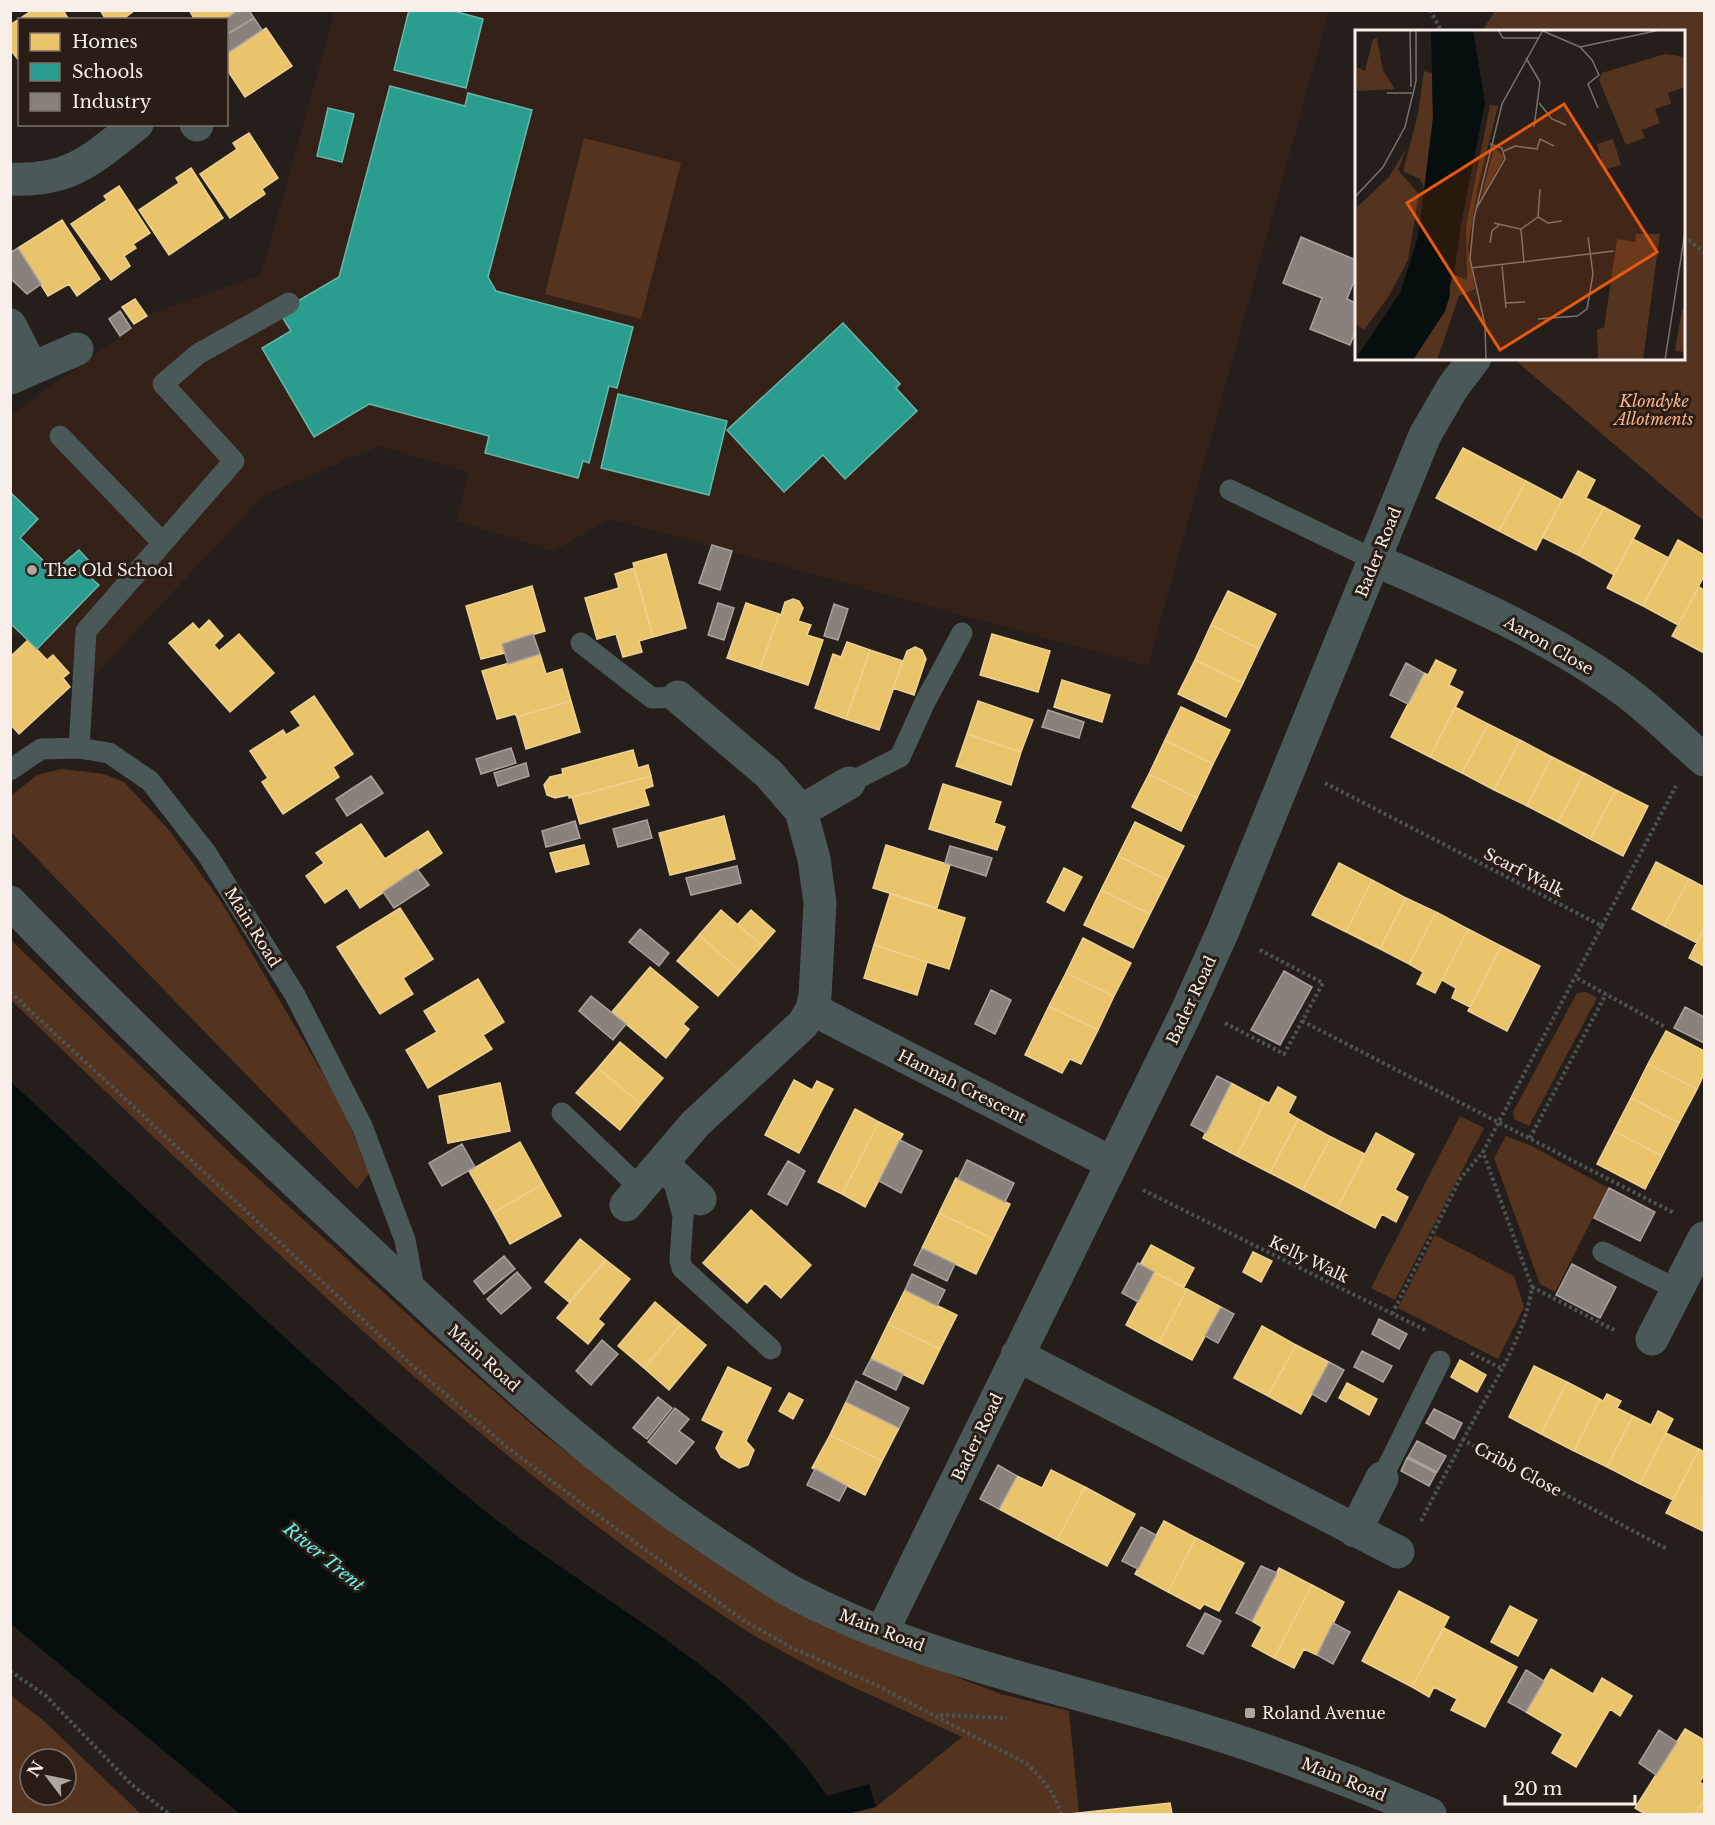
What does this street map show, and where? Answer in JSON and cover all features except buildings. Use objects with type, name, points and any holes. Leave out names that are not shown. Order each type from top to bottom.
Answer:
[{"type":"street","points":[[10,179],[36,180],[74,171],[134,126]]},
{"type":"street","points":[[10,325],[21,373],[77,349]]},
{"type":"street","name":"Bader Road","points":[[882,1632],[1190,1005],[1223,931],[1425,435],[1474,360]]},
{"type":"street","name":"Aaron Close","points":[[1375,560],[1476,604],[1559,648],[1625,692],[1699,755]]},
{"type":"street","points":[[633,1196],[667,1169],[695,1124],[802,1024],[812,1009],[815,996],[820,903],[814,859],[801,811],[769,774],[678,697]]},
{"type":"street","points":[[801,811],[849,783]]},
{"type":"street","name":"Main Road","points":[[10,902],[236,1127],[473,1350],[566,1430],[701,1534],[800,1596],[882,1632],[979,1667],[1186,1725],[1321,1768],[1430,1815]]},
{"type":"street","name":"Hannah Crescent","points":[[812,1009],[1110,1168]]},
{"type":"street","points":[[667,1169],[700,1199]]},
{"type":"street","points":[[1652,1339],[1678,1290],[1694,1228]]},
{"type":"street","points":[[1017,1355],[1398,1552]]},
{"type":"street","points":[[1355,1531],[1382,1478]]},
{"type":"lane","points":[[79,748],[86,631],[234,461],[163,384],[198,354],[289,303]]},
{"type":"lane","points":[[60,436],[162,542]]},
{"type":"lane","points":[[1230,490],[1375,560]]},
{"type":"lane","points":[[849,783],[900,757],[925,702],[962,633]]},
{"type":"lane","points":[[581,643],[652,698],[678,697]]},
{"type":"lane","name":"Main Road","points":[[10,770],[41,749],[79,748],[109,753],[150,781],[207,854],[296,995],[362,1126],[405,1240],[416,1295]]},
{"type":"lane","points":[[562,1113],[633,1196]]},
{"type":"lane","points":[[667,1169],[683,1216],[680,1260],[682,1268],[771,1349]]},
{"type":"lane","points":[[1603,1252],[1678,1290]]},
{"type":"lane","points":[[1382,1478],[1440,1361]]},
{"type":"path","points":[[1430,10],[1441,30]]},
{"type":"path","points":[[1685,238],[1704,254]]},
{"type":"path","points":[[1392,1314],[1460,1179],[1483,1152],[1602,926],[1699,755]]},
{"type":"path","name":"Scarf Walk","points":[[1290,765],[1602,926]]},
{"type":"path","points":[[1190,1005],[1284,1054],[1323,983],[1223,931]]},
{"type":"path","points":[[1575,977],[1665,1028]]},
{"type":"path","points":[[1530,1138],[1606,994]]},
{"type":"path","points":[[1302,1021],[1530,1138],[1694,1228]]},
{"type":"path","points":[[1463,1440],[1521,1328],[1530,1305],[1532,1287],[1483,1152]]},
{"type":"path","name":"Kelly Walk","points":[[1110,1168],[1431,1333]]},
{"type":"path","points":[[1532,1287],[1626,1336],[1652,1339]]},
{"type":"path","points":[[1461,1348],[1501,1368]]},
{"type":"path","name":"Cribb Close","points":[[1398,1552],[1414,1534],[1463,1440],[1667,1549]]},
{"type":"path","points":[[10,1671],[46,1696],[131,1784],[170,1815]]},
{"type":"path","points":[[936,1715],[1027,1764],[1043,1779],[1053,1794],[1061,1815]]},
{"type":"shaded area","points":[[335,11],[1329,11],[1148,666],[611,519],[553,551],[457,521],[468,472],[379,446],[264,495],[97,673],[69,673],[53,655],[47,660],[19,631],[11,639],[11,415],[154,312],[261,275]]},
{"type":"green space","name":"Klondyke Allotments","points":[[1495,11],[1704,11],[1704,521],[1515,360],[1685,360],[1685,30],[1483,30]]},
{"type":"green space","points":[[584,138],[681,163],[641,319],[545,294]]},
{"type":"green space","points":[[62,769],[104,774],[124,782],[169,830],[222,903],[342,1106],[369,1174],[357,1189],[11,832],[11,796],[37,775]]},
{"type":"green space","points":[[10,939],[229,1152],[448,1351],[543,1434],[688,1545],[754,1588],[872,1645],[1001,1694],[1069,1711],[1079,1814],[847,1814],[876,1807],[962,1737],[820,1671],[739,1626],[614,1539],[494,1445],[323,1295],[170,1153],[11,1000]]},
{"type":"green space","points":[[1586,992],[1597,998],[1529,1126],[1514,1119],[1513,1112],[1577,993]]},
{"type":"green space","points":[[1460,1116],[1484,1128],[1395,1300],[1371,1288]]},
{"type":"green space","points":[[1506,1136],[1532,1146],[1608,1188],[1555,1292],[1540,1284],[1494,1158]]},
{"type":"green space","points":[[1435,1235],[1514,1276],[1524,1307],[1498,1359],[1398,1308]]},
{"type":"green space","points":[[10,1695],[43,1720],[71,1747],[18,1747],[18,1807],[78,1807],[78,1754],[141,1814],[11,1814]]},
{"type":"water","name":"River Trent","points":[[10,1081],[244,1300],[423,1460],[529,1545],[668,1641],[712,1675],[754,1711],[793,1751],[827,1796],[869,1784],[876,1807],[847,1814],[240,1814],[11,1624]]},
{"type":"place","name":"The Old School","points":[[32,570]]},
{"type":"place","name":"Roland Avenue","points":[[1250,1713]]}]
